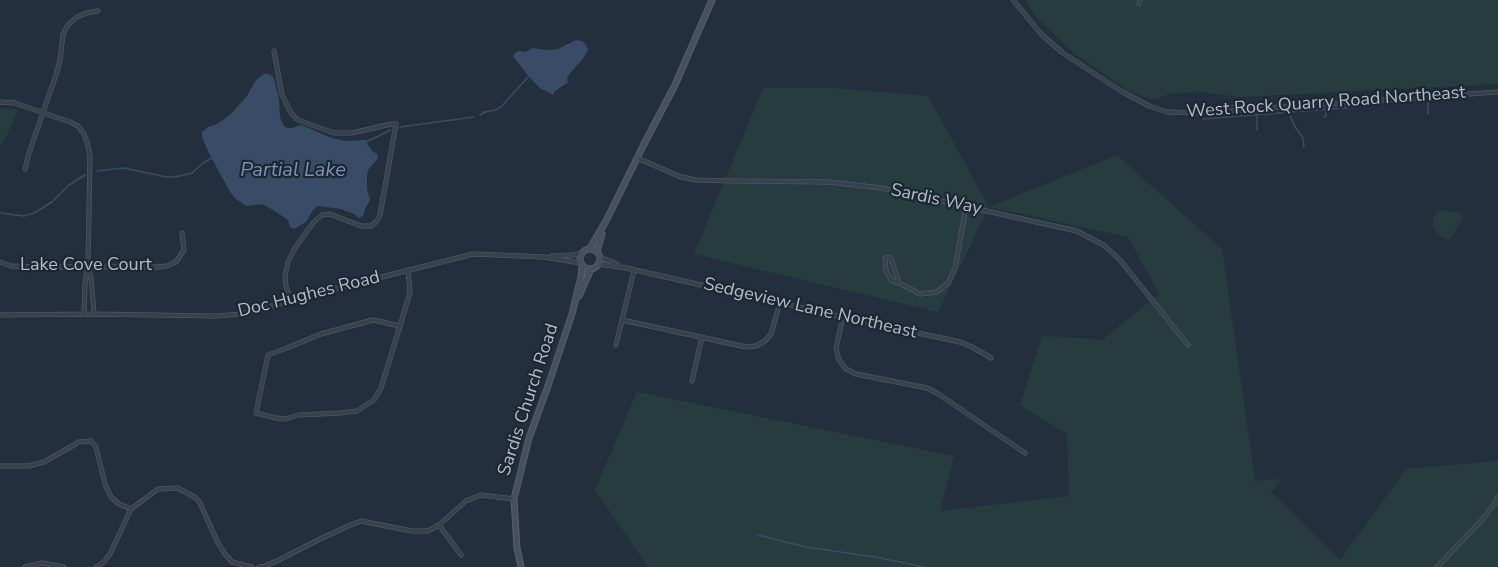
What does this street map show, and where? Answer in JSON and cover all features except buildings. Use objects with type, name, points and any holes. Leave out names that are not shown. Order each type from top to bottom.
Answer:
[{"type":"street","points":[[606,220],[599,257],[591,269],[585,268],[580,256],[591,248],[606,220],[675,85],[712,0]]},
{"type":"street","name":"West Rock Quarry Road Northeast","points":[[1013,0],[1042,35],[1067,56],[1138,100],[1155,109],[1167,112],[1196,113],[1498,92]]},
{"type":"street","points":[[25,170],[60,60],[63,34],[76,16],[98,11]]},
{"type":"street","points":[[274,51],[282,95],[291,113],[298,120],[334,133],[352,133],[396,124],[380,215],[371,226],[361,226],[330,214],[322,215],[313,223],[288,262],[285,276],[291,301]]},
{"type":"street","points":[[0,102],[15,103],[70,122],[78,126],[84,134],[90,155],[88,267],[84,314]]},
{"type":"street","name":"Sardis Way","points":[[637,158],[681,177],[696,180],[828,182],[882,188],[1077,231],[1105,246],[1120,260],[1188,345]]},
{"type":"street","points":[[899,283],[891,258],[885,258],[886,271],[892,281],[920,294],[937,292],[948,283],[955,268],[966,207]]},
{"type":"street","name":"Lake Cove Court","points":[[0,262],[11,266],[167,266],[176,262],[184,250],[182,233]]},
{"type":"street","points":[[591,248],[599,257]]},
{"type":"street","name":"Doc Hughes Road","points":[[0,315],[216,316],[242,314],[473,254],[544,256],[582,253]]},
{"type":"street","name":"Doc Hughes Road","points":[[544,256],[582,264]]},
{"type":"street","name":"Sedgeview Lane Northeast","points":[[599,257],[634,270],[960,342],[991,357]]},
{"type":"street","name":"Sardis Church Road","points":[[572,314],[582,264]]},
{"type":"street","points":[[88,267],[94,314]]},
{"type":"street","name":"Sardis Church Road","points":[[521,567],[517,548],[514,499],[529,438],[572,314],[591,269]]},
{"type":"street","points":[[400,326],[373,320],[321,334],[268,355],[256,413],[286,418],[298,415],[357,411],[374,400],[381,388],[400,326],[410,292],[408,270]]},
{"type":"street","points":[[616,345],[634,270]]},
{"type":"street","points":[[622,320],[746,347],[756,346],[771,334],[780,303]]},
{"type":"street","points":[[843,317],[836,348],[839,360],[846,369],[856,374],[927,388],[1025,453]]},
{"type":"street","points":[[692,381],[702,338]]},
{"type":"street","points":[[0,466],[29,466],[44,462],[79,442],[91,441],[96,447],[105,484],[111,497],[119,504],[131,509]]},
{"type":"street","points":[[96,567],[110,554],[131,509],[158,489],[178,488],[196,498],[200,503],[225,555],[232,562],[252,567]]},
{"type":"street","points":[[259,567],[362,521],[412,531],[428,531],[439,525],[466,501],[481,495],[514,499]]},
{"type":"street","points":[[1437,567],[1481,521],[1498,497]]},
{"type":"street","points":[[439,525],[462,555]]},
{"type":"street","points":[[25,567],[42,563],[64,567]]},
{"type":"green space","points":[[1025,0],[1498,0],[1498,84],[1239,97],[1202,92],[1171,93],[1151,99],[1127,90],[1074,53],[1036,17]]},
{"type":"green space","points":[[763,88],[831,88],[928,96],[989,207],[938,312],[694,254]]},
{"type":"green space","points":[[0,108],[18,109],[0,147]]},
{"type":"green space","points":[[1117,155],[1222,249],[1255,481],[1282,479],[1271,492],[1340,560],[1406,469],[1498,461],[1498,567],[648,567],[595,490],[637,392],[954,456],[940,511],[1069,496],[1067,434],[1020,405],[1042,336],[1102,340],[1159,294],[1128,237],[989,207]]},
{"type":"green space","points":[[1441,210],[1460,213],[1463,218],[1451,238],[1446,239],[1433,228],[1433,218]]},
{"type":"water","points":[[576,40],[585,44],[587,52],[567,78],[568,82],[553,95],[540,88],[513,56],[518,51],[525,52],[533,48],[558,49]]},
{"type":"water","name":"Partial Lake","points":[[264,74],[274,79],[279,99],[280,117],[284,126],[292,128],[301,125],[332,138],[346,141],[366,140],[372,151],[377,154],[378,158],[368,170],[367,189],[370,200],[363,216],[359,218],[341,209],[318,206],[306,222],[294,229],[290,227],[288,220],[275,211],[262,204],[246,206],[230,192],[208,151],[202,132],[230,115],[247,96],[256,80]]},
{"type":"waterway","points":[[480,115],[501,107],[528,77]]},
{"type":"waterway","points":[[1193,108],[1273,101]]},
{"type":"waterway","points":[[1428,103],[1428,114]]},
{"type":"waterway","points":[[1203,119],[1354,107]]},
{"type":"waterway","points":[[1324,117],[1326,110]]},
{"type":"waterway","points":[[1289,113],[1303,138],[1304,147]]},
{"type":"waterway","points":[[1257,116],[1257,130]]},
{"type":"waterway","points":[[400,127],[474,117]]},
{"type":"waterway","points":[[366,142],[391,130]]},
{"type":"waterway","points":[[97,171],[124,168],[175,177],[192,173],[212,158]]},
{"type":"waterway","points":[[0,213],[24,216],[34,213],[52,202],[69,185],[85,175]]},
{"type":"waterway","points":[[758,535],[806,547],[924,567]]}]
